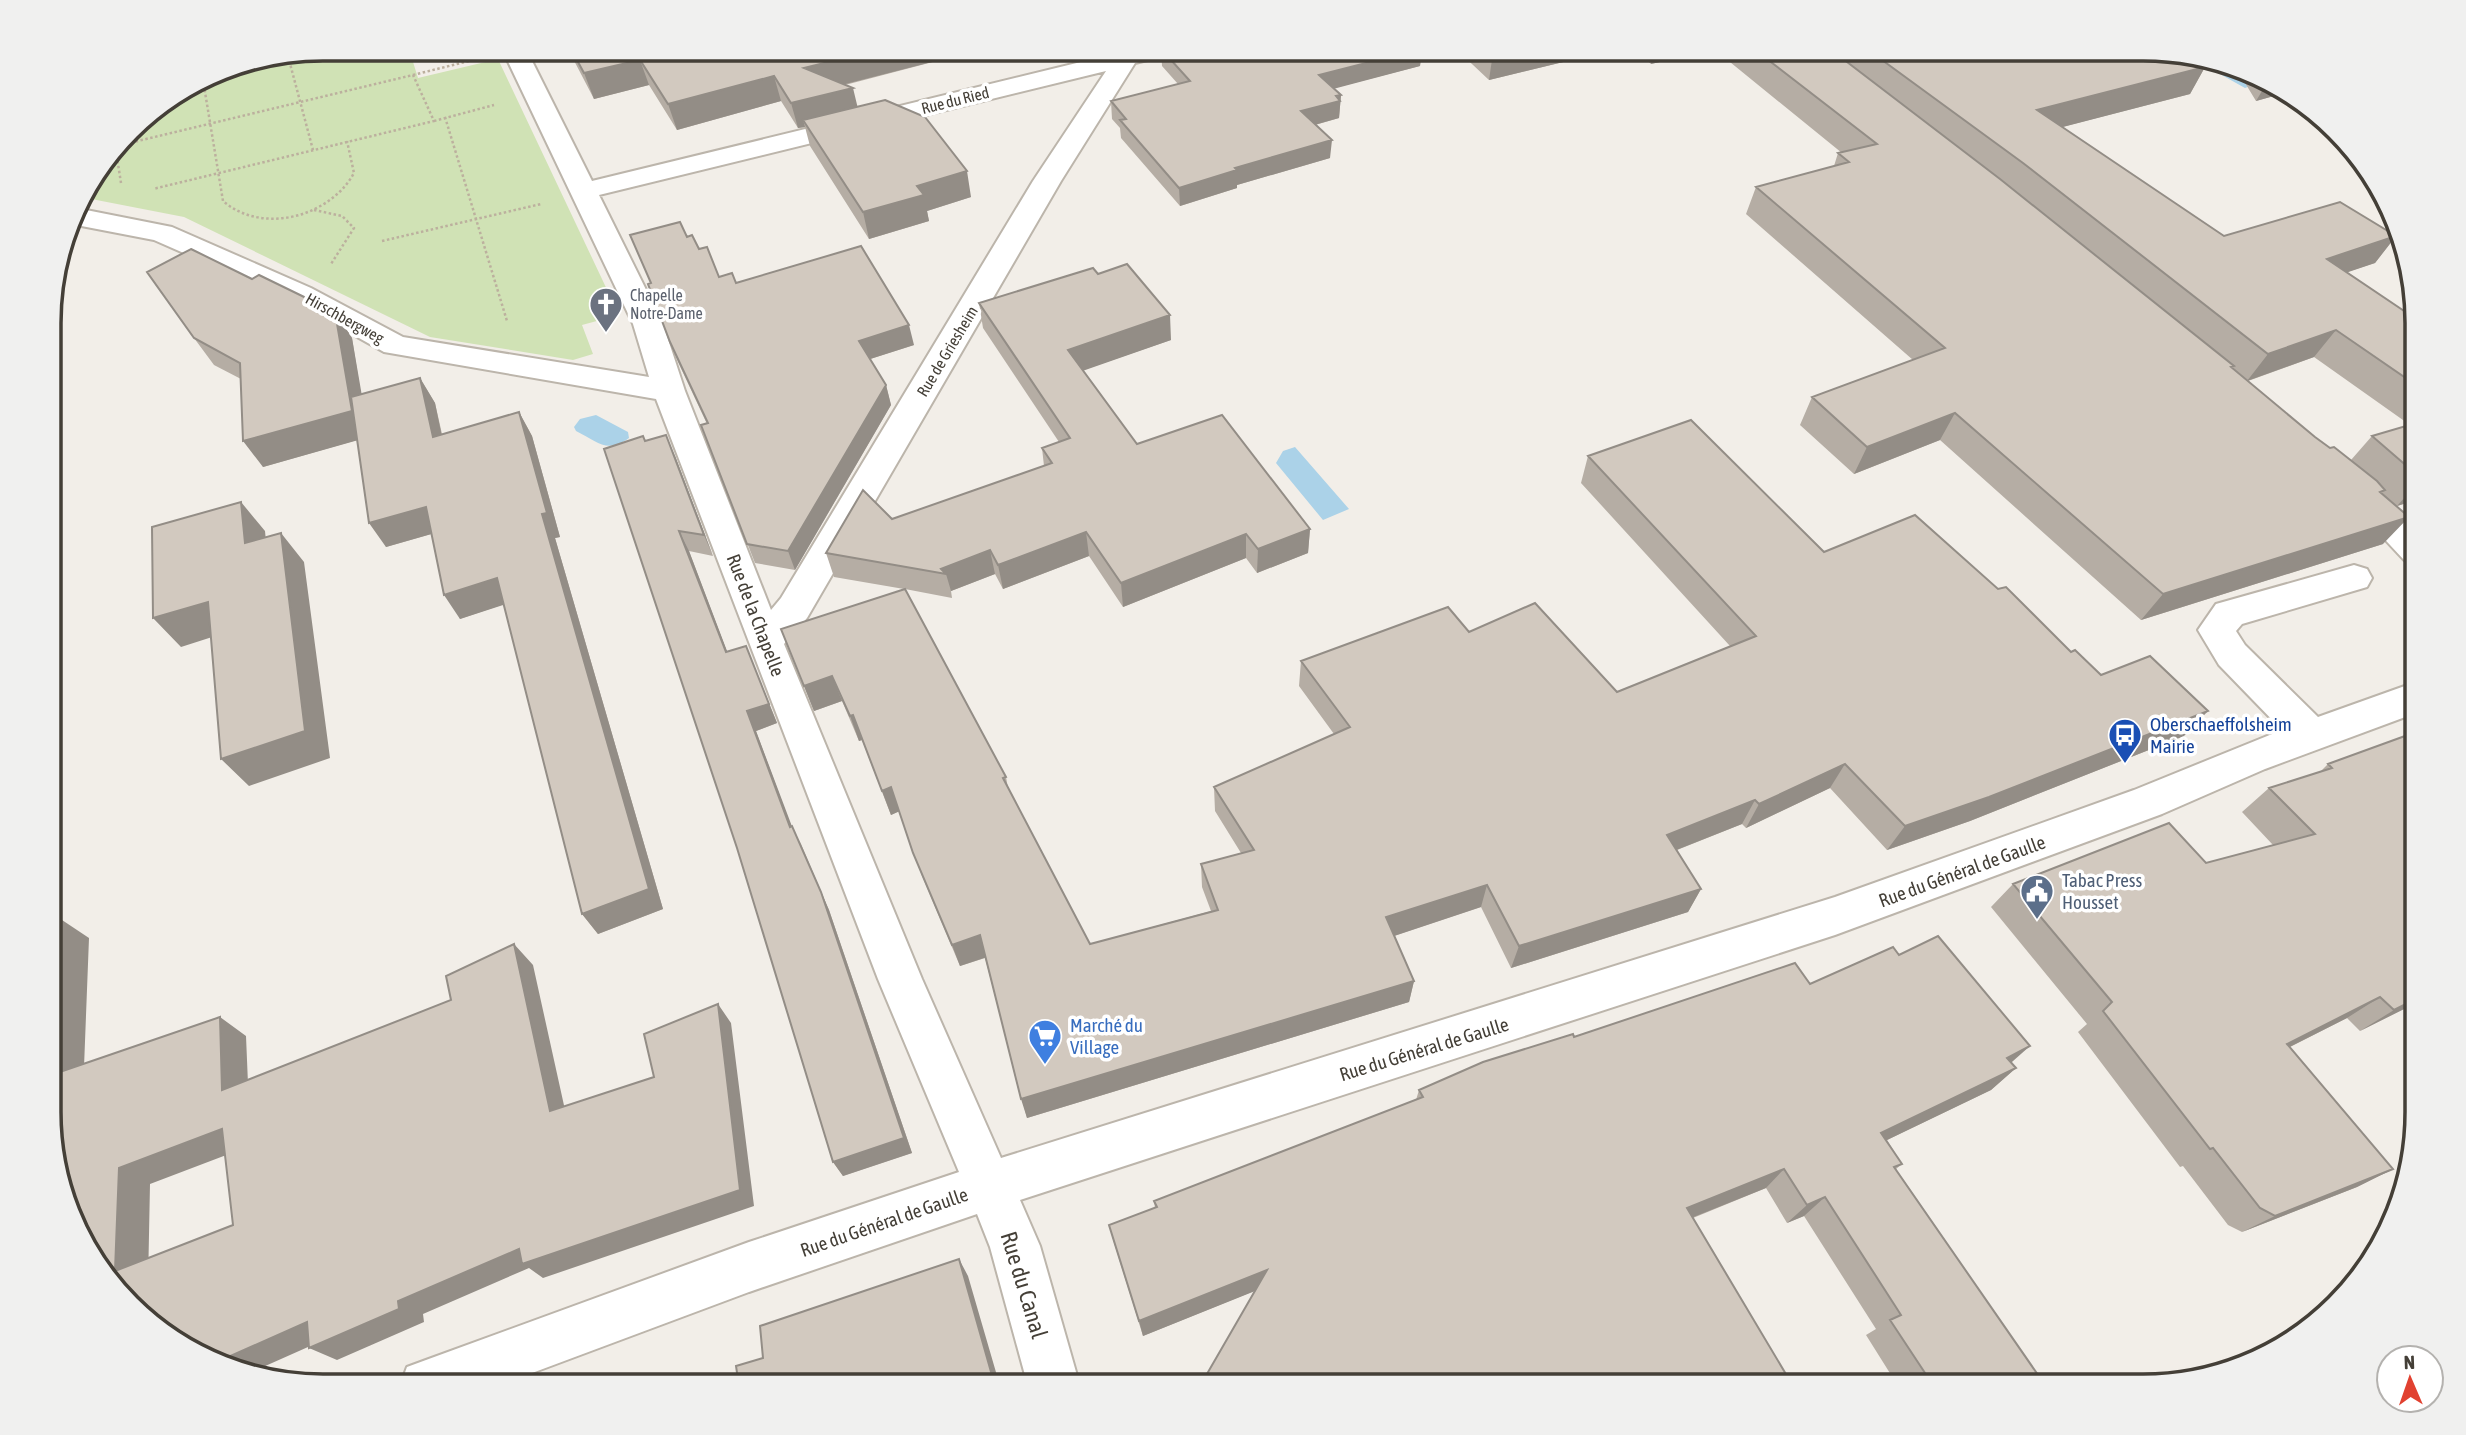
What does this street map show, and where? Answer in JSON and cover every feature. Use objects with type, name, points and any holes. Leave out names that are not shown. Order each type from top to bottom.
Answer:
[{"type":"street","name":"Rue de la Chapelle","points":[[519,61],[648,324],[669,391],[765,642],[905,991],[989,1186]]},
{"type":"street","name":"Rue du Ried","points":[[583,191],[1114,61]]},
{"type":"street","name":"Rue de Griesheim","points":[[765,642],[794,608],[1047,181],[1124,61]]},
{"type":"street","name":"Hirschbergweg","points":[[83,218],[162,233],[301,294],[395,345],[669,391]]},
{"type":"street","points":[[2344,480],[2390,521],[2405,538]]},
{"type":"street","points":[[2311,735],[2232,654],[2216,630],[2229,614],[2354,578]]},
{"type":"street","name":"Rue du Général de Gaulle","points":[[459,1374],[749,1267],[989,1186],[1822,921],[2148,802],[2311,735],[2405,700]]},
{"type":"street","name":"Rue du Canal","points":[[989,1186],[1015,1246],[1051,1374]]},
{"type":"path","points":[[134,142],[470,61]]},
{"type":"path","points":[[290,63],[313,150]]},
{"type":"path","points":[[413,75],[434,121]]},
{"type":"path","points":[[204,90],[223,201],[231,212],[241,217],[276,219],[313,210],[329,202],[350,183],[355,166],[347,141]]},
{"type":"path","points":[[147,190],[496,104]]},
{"type":"path","points":[[445,117],[516,351],[512,366]]},
{"type":"path","points":[[117,161],[121,185]]},
{"type":"path","points":[[382,241],[564,199],[583,191]]},
{"type":"path","points":[[313,210],[336,213],[348,219],[354,228],[330,265]]},
{"type":"green space","points":[[413,61],[418,78],[499,61],[619,315],[582,325],[593,354],[573,360],[430,337],[184,217],[92,199],[115,164],[138,138],[178,105],[208,88],[239,75],[289,63]]},
{"type":"water","points":[[2216,72],[2252,85],[2245,88]]},
{"type":"water","points":[[596,415],[628,432],[629,438],[608,446],[576,431],[574,427],[580,419]]},
{"type":"water","points":[[1295,447],[1349,509],[1323,520],[1276,463],[1283,451]]},
{"type":"building","points":[[578,61],[636,61],[584,73]]},
{"type":"building","points":[[641,61],[832,61],[804,68],[853,88],[791,103],[774,76],[668,104]]},
{"type":"building","points":[[1172,61],[1374,61],[1319,75],[1341,95],[1336,96],[1340,101],[1301,111],[1332,140],[1235,168],[1237,170],[1179,188],[1120,120],[1126,119],[1111,101],[1190,81]]},
{"type":"building","points":[[1770,61],[1846,61],[2000,179],[2234,366],[2231,367],[2315,437],[2330,448],[2334,447],[2377,481],[2385,490],[2380,492],[2405,514],[2405,518],[2163,594],[1955,413],[1867,447],[1812,397],[1945,348],[1756,187],[1849,162],[1838,153],[1877,144]]},
{"type":"building","points":[[1883,61],[2142,61],[2201,68],[2037,110],[2224,236],[2340,202],[2388,231],[2391,238],[2327,259],[2404,311],[2405,377],[2336,330],[2268,354],[2023,163]]},
{"type":"building","points":[[885,100],[925,117],[967,171],[917,186],[924,195],[863,212],[803,120]]},
{"type":"building","points":[[680,222],[687,237],[692,235],[699,249],[707,247],[719,277],[732,273],[736,283],[861,246],[909,325],[859,341],[886,385],[788,551],[747,544],[701,425],[708,423],[670,342],[648,284],[651,283],[630,235]]},
{"type":"building","points":[[191,249],[252,279],[259,275],[335,312],[352,411],[243,441],[240,363],[194,338],[147,272]]},
{"type":"building","points":[[1127,264],[1170,315],[1068,350],[1137,444],[1222,415],[1310,529],[1258,549],[1246,534],[1121,583],[1086,532],[998,565],[990,550],[941,569],[946,574],[826,553],[863,490],[892,519],[1052,463],[1042,448],[1070,438],[979,303],[1093,268],[1098,274]]},
{"type":"building","points":[[420,378],[433,437],[519,412],[547,513],[542,514],[649,889],[582,914],[497,578],[444,595],[426,507],[369,523],[351,397]]},
{"type":"building","points":[[1691,420],[1824,552],[1915,515],[1998,589],[2006,587],[2071,652],[2075,650],[2101,675],[2150,656],[2208,711],[1989,797],[1905,826],[1845,764],[1759,804],[1755,800],[1667,835],[1701,889],[1519,946],[1487,885],[1386,917],[1414,981],[1021,1099],[980,935],[952,945],[913,853],[891,787],[882,791],[853,715],[850,716],[832,676],[804,686],[781,629],[905,589],[1006,777],[1003,778],[1090,944],[1218,910],[1201,864],[1254,850],[1214,787],[1350,727],[1301,661],[1448,607],[1469,632],[1535,603],[1617,692],[1756,636],[1588,456]]},
{"type":"building","points":[[2405,426],[2405,464],[2372,436]]},
{"type":"building","points":[[666,435],[704,535],[679,531],[726,652],[746,646],[769,704],[747,711],[790,827],[792,826],[821,892],[904,1138],[833,1162],[737,848],[604,449],[643,436],[645,441]]},
{"type":"building","points":[[241,502],[245,543],[281,533],[305,731],[221,759],[208,602],[153,618],[152,527]]},
{"type":"building","points":[[2405,736],[2405,1004],[2394,1010],[2380,997],[2287,1044],[2393,1169],[2275,1216],[2260,1208],[2213,1148],[2210,1149],[2103,1011],[2112,1002],[2013,884],[2169,823],[2206,863],[2315,834],[2269,788],[2332,768],[2328,764]]},
{"type":"building","points":[[1938,936],[2030,1046],[2007,1058],[2016,1068],[1881,1133],[1902,1164],[1894,1167],[2037,1374],[1926,1374],[1890,1320],[1901,1315],[1825,1197],[1807,1205],[1784,1169],[1687,1208],[1786,1374],[1207,1374],[1267,1270],[1139,1321],[1109,1225],[1157,1207],[1154,1201],[1423,1097],[1419,1090],[1483,1062],[1573,1034],[1574,1037],[1795,963],[1810,984],[1893,947],[1899,955]]},
{"type":"building","points":[[514,944],[550,1111],[654,1077],[644,1034],[718,1004],[740,1190],[522,1264],[519,1249],[398,1301],[399,1309],[309,1348],[307,1322],[230,1356],[223,1354],[192,1339],[164,1320],[138,1297],[115,1271],[88,1227],[70,1179],[63,1146],[61,1072],[220,1017],[222,1090],[451,1000],[446,976]],"holes":[[[222,1129],[233,1225],[115,1271],[119,1168]]]},
{"type":"building","points":[[959,1259],[992,1374],[737,1374],[736,1366],[763,1358],[760,1326]]},
{"type":"place","name":"Chapelle Notre-Dame","points":[[606,334]]},
{"type":"place","name":"Oberschaeffolsheim Mairie","points":[[2125,765]]},
{"type":"place","name":"Tabac Press Housset","points":[[2037,921]]},
{"type":"place","name":"Marché du Village","points":[[1045,1066]]}]
